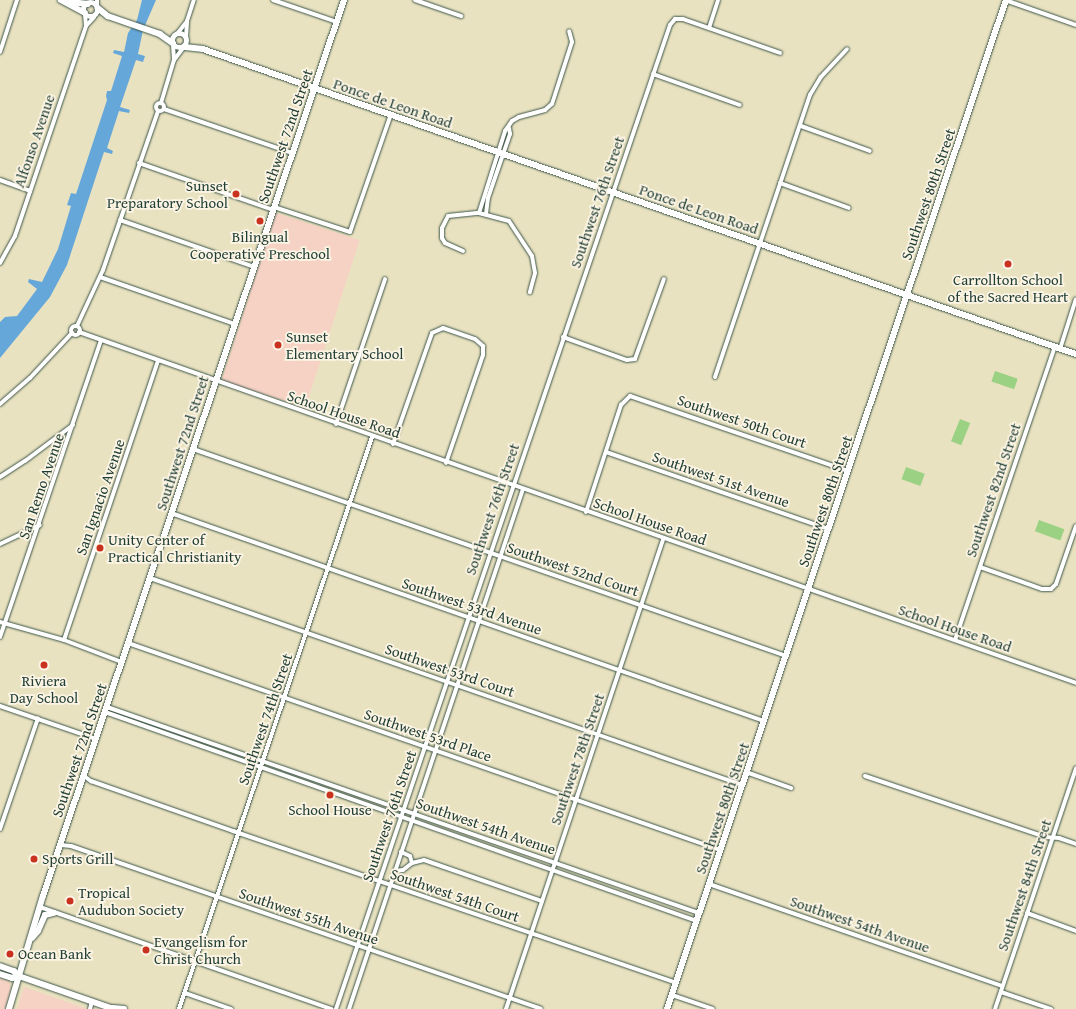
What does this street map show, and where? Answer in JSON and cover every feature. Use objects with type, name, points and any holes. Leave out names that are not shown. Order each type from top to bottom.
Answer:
[{"type":"street","points":[[0,52],[17,0]]},
{"type":"street","points":[[61,0],[69,3],[85,14],[108,16],[160,34],[176,35],[187,38],[203,49]]},
{"type":"street","points":[[174,60],[184,47],[187,38],[187,21],[194,0]]},
{"type":"street","points":[[273,0],[337,22]]},
{"type":"street","name":"Southwest 72nd Street","points":[[9,1009],[61,842],[344,0]]},
{"type":"street","points":[[415,0],[461,16]]},
{"type":"street","points":[[718,0],[709,28],[780,53]]},
{"type":"street","points":[[1006,0],[1075,25],[1076,19]]},
{"type":"street","name":"Southwest 80th Street","points":[[667,1009],[1006,0]]},
{"type":"street","points":[[69,3],[90,2],[97,5],[108,16]]},
{"type":"street","points":[[85,14],[90,2]]},
{"type":"street","points":[[95,16],[97,5]]},
{"type":"street","name":"Alfonso Avenue","points":[[85,14],[86,26]]},
{"type":"street","name":"Alfonso Avenue","points":[[0,263],[13,240],[86,26],[95,16]]},
{"type":"street","name":"Southwest 76th Street","points":[[336,1009],[447,682],[489,553],[670,25],[675,19],[683,18],[709,28]]},
{"type":"street","points":[[0,404],[30,378],[72,333],[79,332],[77,326],[100,276],[158,111],[156,106],[161,103],[174,60],[173,44],[176,35],[187,21]]},
{"type":"street","points":[[479,213],[499,170],[501,153],[509,128],[516,118],[545,110],[552,104],[572,42],[570,31]]},
{"type":"street","points":[[160,34],[173,44],[203,49]]},
{"type":"street","name":"Ponce de Leon Road","points":[[203,49],[1076,354]]},
{"type":"street","points":[[715,377],[780,183],[815,86],[847,49]]},
{"type":"street","points":[[653,74],[740,105]]},
{"type":"street","points":[[161,103],[164,108],[292,153]]},
{"type":"street","points":[[158,111],[164,108]]},
{"type":"street","points":[[139,163],[274,209],[350,232],[391,114]]},
{"type":"street","points":[[801,126],[870,151]]},
{"type":"street","points":[[486,214],[489,179],[492,168],[501,153]]},
{"type":"street","points":[[492,168],[499,170]]},
{"type":"street","points":[[489,179],[495,181]]},
{"type":"street","points":[[0,180],[30,191]]},
{"type":"street","points":[[780,183],[849,208]]},
{"type":"street","points":[[463,251],[443,241],[442,228],[449,216],[479,213],[509,221],[531,253],[534,265],[530,292]]},
{"type":"street","points":[[120,220],[254,267]]},
{"type":"street","points":[[100,276],[235,324]]},
{"type":"street","points":[[336,424],[385,279]]},
{"type":"street","points":[[563,337],[627,360],[635,359],[664,279]]},
{"type":"street","name":"Southwest 82nd Street","points":[[955,640],[1057,348],[1076,299]]},
{"type":"street","points":[[72,333],[71,327],[77,326]]},
{"type":"street","points":[[394,444],[434,331],[443,328],[475,339],[482,346],[482,359],[446,463]]},
{"type":"street","name":"School House Road","points":[[79,332],[215,382],[1076,682]]},
{"type":"street","name":"San Remo Avenue","points":[[0,637],[40,525],[101,341]]},
{"type":"street","name":"San Ignacio Avenue","points":[[64,640],[158,361]]},
{"type":"street","name":"Southwest 50th Court","points":[[606,452],[622,405],[628,396],[694,416],[848,471]]},
{"type":"street","points":[[0,477],[25,462],[74,425]]},
{"type":"street","name":"Southwest 74th Street","points":[[179,1009],[372,437]]},
{"type":"street","name":"Southwest 52nd Court","points":[[193,449],[786,656]]},
{"type":"street","points":[[586,512],[606,452]]},
{"type":"street","name":"Southwest 51st Avenue","points":[[606,452],[828,529]]},
{"type":"street","name":"Southwest 76th Street","points":[[349,1009],[394,871],[501,556],[522,489]]},
{"type":"street","name":"Southwest 53rd Avenue","points":[[171,513],[764,721]]},
{"type":"street","points":[[0,544],[40,525]]},
{"type":"street","points":[[980,567],[1042,589],[1051,589],[1056,584],[1076,526]]},
{"type":"street","name":"Southwest 78th Street","points":[[506,1009],[664,539]]},
{"type":"street","name":"Southwest 53rd Court","points":[[150,578],[742,785]]},
{"type":"street","points":[[0,622],[6,622],[64,640],[122,662]]},
{"type":"street","name":"Southwest 53rd Place","points":[[128,643],[720,850]]},
{"type":"street","points":[[0,706],[38,718],[96,740]]},
{"type":"street","name":"Southwest 54th Avenue","points":[[106,709],[699,913]]},
{"type":"street","name":"Southwest 54th Avenue","points":[[106,709],[260,768],[696,920]]},
{"type":"street","points":[[0,829],[38,718]]},
{"type":"street","name":"Southwest 84th Street","points":[[995,1009],[1076,768]]},
{"type":"street","points":[[746,772],[791,788]]},
{"type":"street","points":[[865,776],[1052,838],[1076,844]]},
{"type":"street","name":"Southwest 54th Court","points":[[83,778],[676,983]]},
{"type":"street","name":"Southwest 55th Avenue","points":[[61,842],[541,1009]]},
{"type":"street","points":[[401,852],[410,856],[412,863]]},
{"type":"street","points":[[394,871],[403,870],[412,863],[424,860],[542,902]]},
{"type":"street","name":"Southwest 54th Avenue","points":[[709,884],[1002,986]]},
{"type":"street","points":[[40,907],[332,1009]]},
{"type":"street","points":[[30,940],[38,931],[45,914],[54,913]]},
{"type":"street","points":[[1027,913],[1076,931]]},
{"type":"street","points":[[0,966],[14,971],[19,976],[114,1009],[124,1009]]},
{"type":"street","points":[[0,974],[12,978],[19,976]]},
{"type":"street","points":[[1001,992],[1051,1009]]},
{"type":"street","points":[[185,993],[231,1009]]},
{"type":"street","points":[[672,995],[714,1009]]},
{"type":"street","points":[[90,1009],[92,1001]]},
{"type":"shaded area","points":[[276,213],[360,240],[305,408],[222,380]]},
{"type":"shaded area","points":[[0,978],[9,982],[11,987],[5,1009],[0,1009]]},
{"type":"shaded area","points":[[24,987],[85,1008],[85,1009],[17,1009]]},
{"type":"green space","points":[[995,371],[1018,379],[1014,389],[991,381]]},
{"type":"green space","points":[[960,419],[970,423],[961,445],[951,441]]},
{"type":"green space","points":[[906,467],[925,474],[920,486],[902,479]]},
{"type":"green space","points":[[1039,520],[1064,529],[1060,541],[1035,531]]},
{"type":"water","points":[[142,0],[156,0],[143,30],[138,54],[145,56],[143,62],[136,60],[120,107],[130,110],[129,113],[119,111],[107,148],[113,151],[112,154],[104,152],[67,265],[50,297],[0,358],[0,322],[5,317],[17,316],[37,289],[28,282],[29,279],[42,282],[58,249],[71,206],[67,205],[71,193],[76,194],[107,100],[107,91],[111,91],[122,56],[113,53],[114,50],[124,52],[128,33],[137,20]]},
{"type":"place","name":"Sunset Preparatory School","points":[[236,194]]},
{"type":"place","name":"Bilingual Cooperative Preschool","points":[[260,221]]},
{"type":"place","name":"Carrollton School of the Sacred Heart","points":[[1008,264]]},
{"type":"place","name":"Sunset Elementary School","points":[[278,345]]},
{"type":"place","name":"Unity Center of Practical Christianity","points":[[100,548]]},
{"type":"place","name":"Riviera Day School","points":[[44,665]]},
{"type":"place","name":"School House","points":[[330,795]]},
{"type":"place","name":"Sports Grill","points":[[34,859]]},
{"type":"place","name":"Tropical Audubon Society","points":[[70,901]]},
{"type":"place","name":"Evangelism for Christ Church","points":[[146,950]]},
{"type":"place","name":"Ocean Bank","points":[[10,954]]}]
